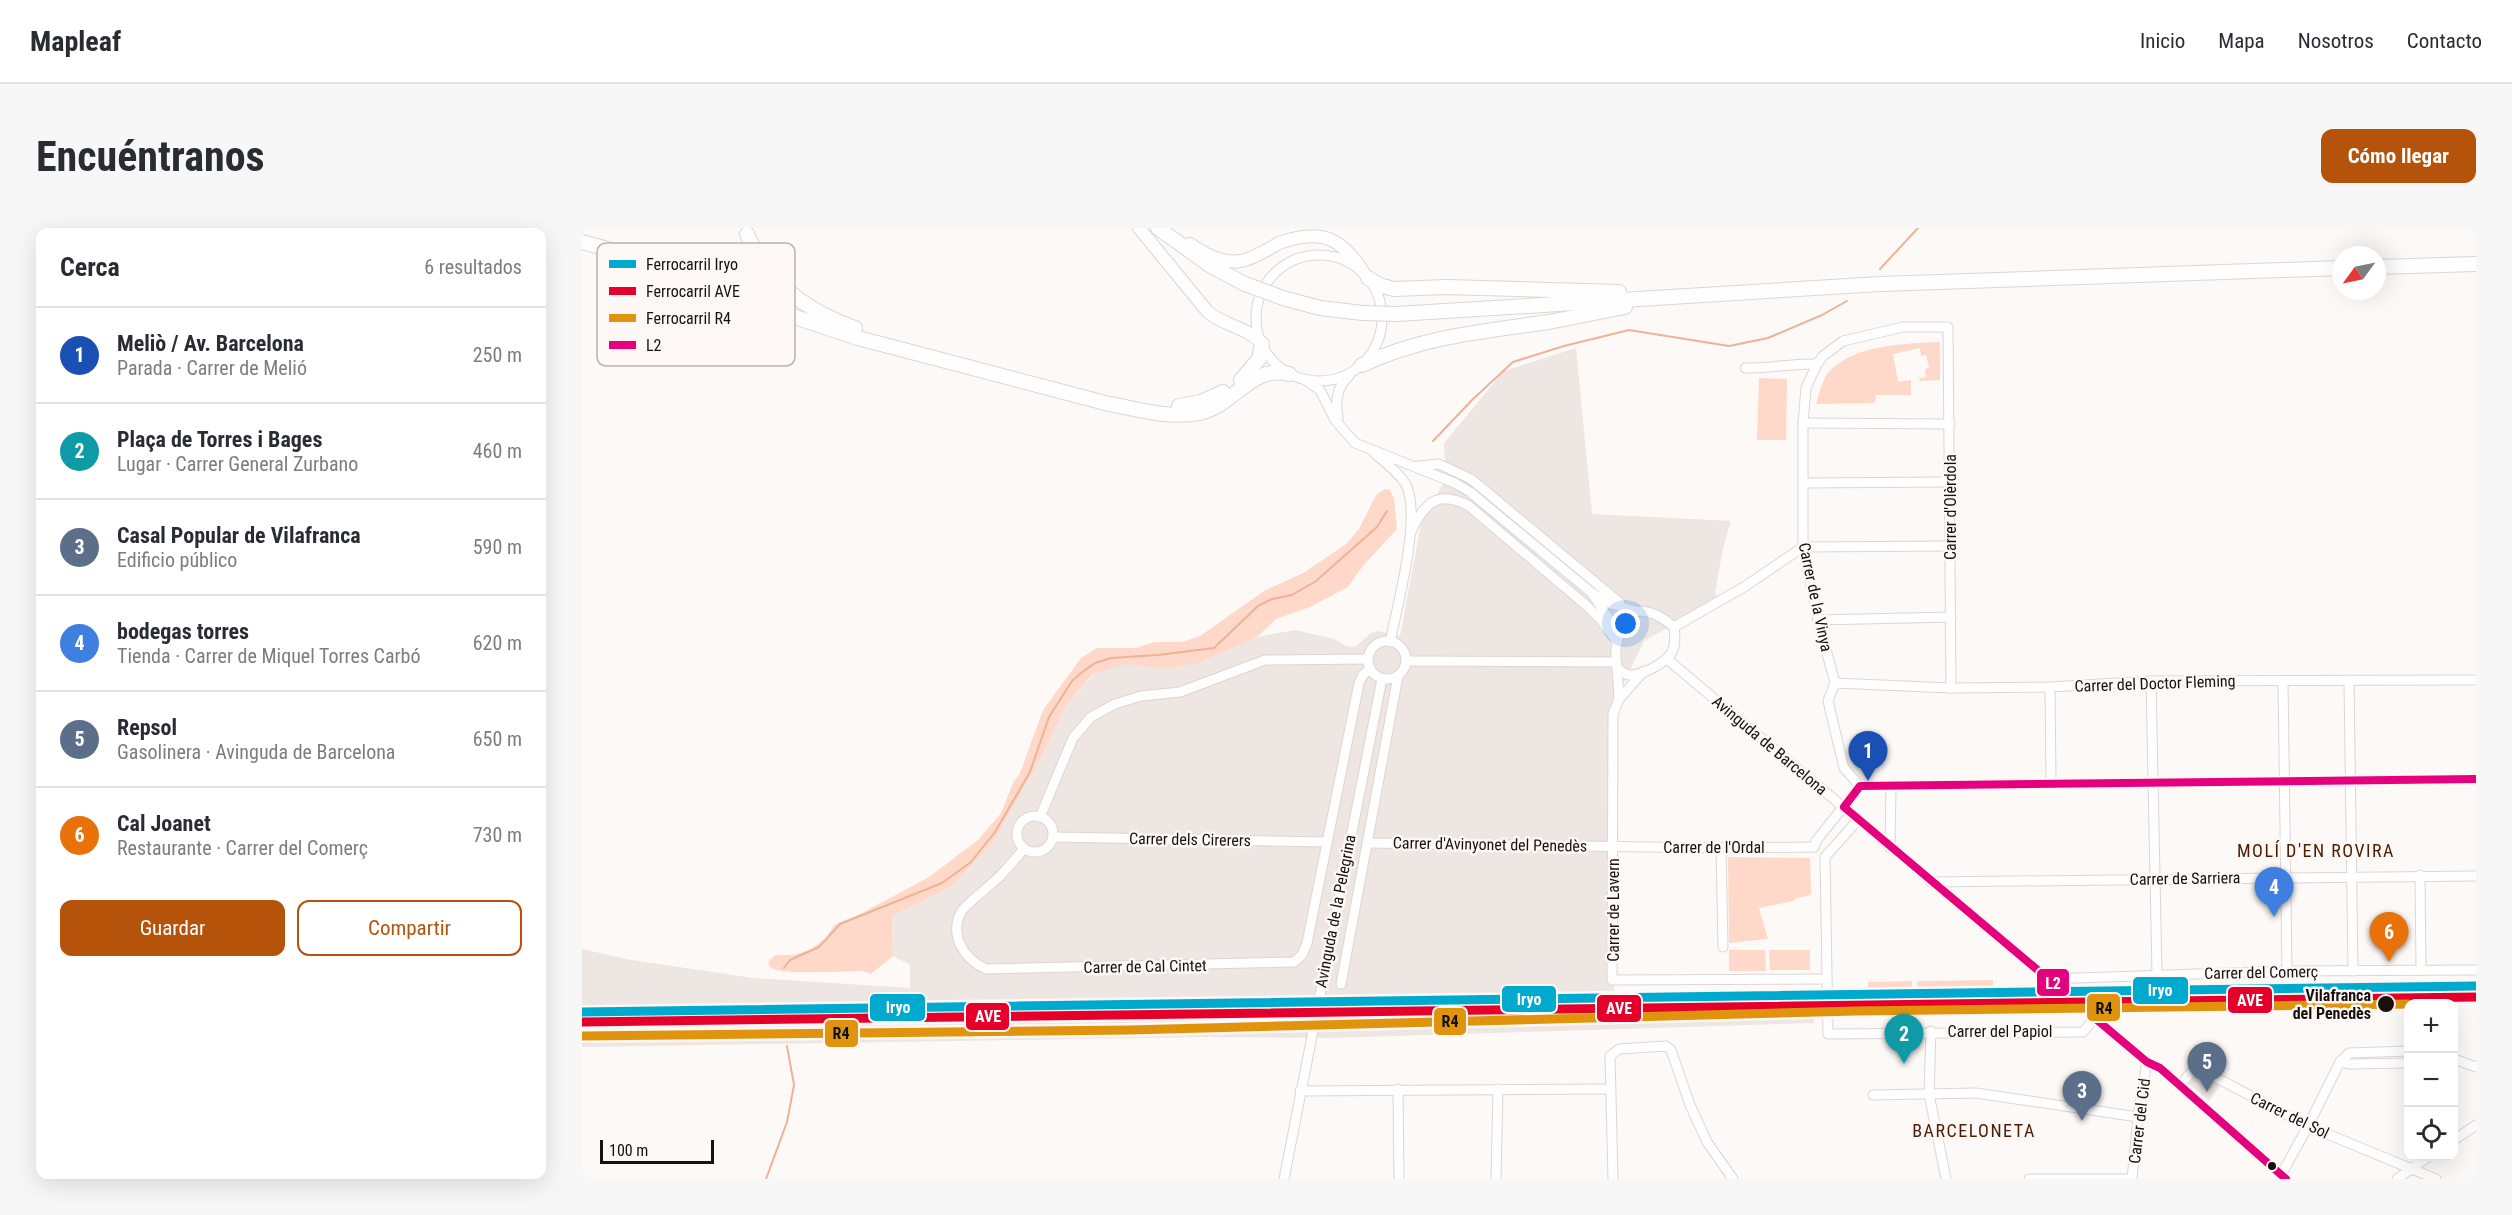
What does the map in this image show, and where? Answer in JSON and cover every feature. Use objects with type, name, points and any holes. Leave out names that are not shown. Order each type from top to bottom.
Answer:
[{"type":"highway","points":[[1158,228],[1211,267],[1245,284],[1320,308],[1363,313],[1396,314],[1880,284],[2332,268]]},
{"type":"highway","points":[[747,234],[752,243]]},
{"type":"highway","points":[[582,242],[597,246]]},
{"type":"highway","points":[[2386,267],[2476,264]]},
{"type":"highway","points":[[1366,276],[1379,285],[1394,288],[1446,287],[1717,293]]},
{"type":"highway","points":[[1359,367],[1404,347],[1451,335],[1559,320],[1717,293]]},
{"type":"highway","points":[[795,296],[812,309],[834,320],[885,338],[1017,374],[1171,406],[1188,406],[1212,398],[1233,386],[1251,371],[1259,359],[1262,344]]},
{"type":"highway","points":[[795,318],[858,338],[1109,404],[1151,412],[1171,414],[1201,412],[1222,402],[1261,374],[1275,371],[1289,374]]},
{"type":"main road","points":[[1139,228],[1207,311],[1219,321],[1254,336],[1262,344]]},
{"type":"main road","points":[[1167,228],[1198,250],[1221,260],[1235,261],[1256,256],[1302,232],[1321,233],[1341,242],[1366,276]]},
{"type":"street","points":[[1342,429],[1336,405],[1338,391],[1344,380],[1359,367],[1374,350],[1382,328],[1381,305],[1366,276],[1348,262],[1322,255],[1309,256],[1284,266],[1266,285],[1260,297],[1256,323],[1262,344],[1272,360],[1289,374],[1319,381],[1334,380],[1359,367]]},
{"type":"street","name":"Carrer d'Olèrdola","points":[[1816,364],[1836,346],[1851,339],[1903,327],[1948,327],[1951,688]]},
{"type":"street","points":[[1745,368],[1779,367],[1796,363],[1816,364]]},
{"type":"street","name":"Carrer de la Vinya","points":[[1816,364],[1806,388],[1803,423],[1803,547],[1818,620],[1835,683],[1828,701],[1844,768],[1860,786]]},
{"type":"street","points":[[1304,379],[1320,390],[1342,429],[1355,443],[1455,483],[1470,492],[1592,593],[1611,604],[1659,615],[1674,627]]},
{"type":"street","points":[[1803,423],[1950,424]]},
{"type":"street","points":[[1369,449],[1391,466],[1406,484],[1412,506],[1411,532],[1390,642]]},
{"type":"street","points":[[1416,466],[1440,465],[1471,479],[1609,595],[1634,611]]},
{"type":"street","points":[[1804,483],[1949,482]]},
{"type":"street","points":[[1411,532],[1420,513],[1429,504],[1448,497],[1459,500],[1587,606],[1617,640]]},
{"type":"street","points":[[1674,627],[1744,587],[1803,547],[1950,546]]},
{"type":"street","points":[[1592,593],[1608,616],[1617,640],[1617,665]]},
{"type":"street","points":[[1617,640],[1626,620],[1634,611]]},
{"type":"street","points":[[1818,620],[1951,617]]},
{"type":"street","points":[[1406,661],[1617,665],[1631,675],[1644,671],[1667,658],[1674,644],[1674,627]]},
{"type":"street","points":[[1040,817],[1073,738],[1091,717],[1115,704],[1140,696],[1180,692],[1265,660],[1369,664],[1382,679],[1398,676],[1406,661],[1400,646],[1390,642],[1375,645],[1369,664]]},
{"type":"street","name":"Avinguda de Barcelona","points":[[1667,658],[2047,979],[2147,1062],[2160,1068],[2284,1177]]},
{"type":"street","name":"Avinguda de la Pelegrina","points":[[1302,955],[1312,923],[1359,683],[1369,664]]},
{"type":"street","name":"Carrer de Lavern","points":[[1617,665],[1619,699],[1613,714],[1612,980],[1826,979]]},
{"type":"street","points":[[1619,699],[1644,671]]},
{"type":"street","name":"Avinguda de la Pelegrina","points":[[1341,984],[1398,676]]},
{"type":"street","name":"Avinguda de la Pelegrina","points":[[1284,1179],[1382,679]]},
{"type":"street","points":[[2349,680],[2354,876],[2353,971]]},
{"type":"street","name":"Carrer del Doctor Fleming","points":[[1835,683],[1951,688],[2050,687],[2151,681],[2476,680]]},
{"type":"street","points":[[2151,681],[2157,974]]},
{"type":"street","points":[[2283,681],[2287,971]]},
{"type":"street","points":[[2050,687],[2051,783]]},
{"type":"street","points":[[1825,856],[1814,847],[1815,841],[1860,786],[2476,779]]},
{"type":"street","points":[[1890,848],[1891,785]]},
{"type":"street","points":[[1040,817],[1049,822],[1054,837],[1051,844],[1040,853],[1024,849],[1018,842],[1018,827],[1027,818],[1040,817]]},
{"type":"street","points":[[1826,979],[1825,856],[1858,819]]},
{"type":"street","name":"Carrer dels Cirerers","points":[[1054,837],[1327,842]]},
{"type":"street","name":"Carrer d'Avinyonet del Penedès","points":[[1367,843],[1613,846]]},
{"type":"street","name":"Carrer de l'Ordal","points":[[1613,846],[1814,847]]},
{"type":"street","points":[[1720,848],[1723,947]]},
{"type":"street","name":"Carrer de Cal Cintet","points":[[1024,849],[1002,874],[962,910],[957,930],[962,950],[972,962],[986,969],[1286,964],[1294,962],[1302,955]]},
{"type":"street","points":[[2420,875],[2421,970]]},
{"type":"street","name":"Carrer de Sarriera","points":[[1931,882],[2476,876]]},
{"type":"street","name":"Carrer del Comerç","points":[[2047,979],[2287,971],[2476,970]]},
{"type":"street","name":"Carrer del Papiol","points":[[1826,979],[1828,1034],[1931,1031],[2083,1032],[2095,1018]]},
{"type":"street","points":[[1931,1031],[1929,1094],[1946,1179]]},
{"type":"street","points":[[1613,1179],[1610,1056],[1619,1049],[1665,1047],[1671,1050],[1690,1105],[1707,1142],[1733,1179]]},
{"type":"street","points":[[2284,1177],[2340,1062],[2349,1053],[2404,1051]]},
{"type":"street","points":[[2458,1060],[2476,1067]]},
{"type":"street","name":"Carrer del Cid","points":[[2132,1179],[2138,1117],[2147,1062]]},
{"type":"street","points":[[2340,1062],[2350,1064],[2404,1063]]},
{"type":"street","name":"Carrer del Sol","points":[[2179,1086],[2196,1067],[2308,1126],[2436,1179]]},
{"type":"street","points":[[1398,1089],[1400,1179]]},
{"type":"street","points":[[1496,1179],[1498,1089]]},
{"type":"street","points":[[1300,1091],[1611,1089]]},
{"type":"street","points":[[1873,1095],[1976,1093],[2138,1117]]},
{"type":"street","points":[[2458,1137],[2476,1125]]},
{"type":"street","points":[[2397,1179],[2422,1161]]},
{"type":"street","points":[[2028,1179],[2132,1179]]},
{"type":"shaded area","points":[[1940,342],[1940,380],[1920,381],[1919,378],[1926,377],[1925,369],[1929,368],[1926,355],[1921,356],[1920,348],[1893,354],[1898,382],[1911,380],[1911,395],[1876,395],[1875,403],[1816,404],[1828,373],[1851,356],[1880,347]]},
{"type":"shaded area","points":[[1576,348],[1592,514],[1731,521],[1723,548],[1715,593],[1719,599],[1644,641],[1615,701],[1614,992],[1812,988],[1814,1023],[1328,1038],[1206,1037],[582,1047],[582,949],[631,960],[754,978],[910,988],[910,965],[893,956],[892,916],[951,887],[993,842],[1041,758],[1067,704],[1094,674],[1126,663],[1168,669],[1200,663],[1257,637],[1295,630],[1334,639],[1346,646],[1355,647],[1371,633],[1378,631],[1400,636],[1421,524],[1446,478],[1444,443],[1504,371]]},
{"type":"shaded area","points":[[1759,378],[1787,379],[1786,440],[1757,440]]},
{"type":"shaded area","points":[[1385,489],[1390,490],[1394,498],[1397,529],[1362,567],[1348,587],[1310,607],[1276,619],[1257,637],[1200,663],[1168,669],[1126,664],[1093,674],[1067,704],[1041,758],[993,842],[951,887],[892,916],[893,956],[871,974],[863,971],[791,972],[770,967],[768,962],[775,955],[794,955],[811,949],[826,938],[834,925],[862,913],[929,877],[978,840],[1001,813],[1013,783],[1020,773],[1043,710],[1081,658],[1097,648],[1136,648],[1155,642],[1182,642],[1200,636],[1264,591],[1305,572],[1346,544],[1359,529],[1376,495]]},
{"type":"shaded area","points":[[1728,857],[1810,858],[1811,895],[1759,908],[1768,939],[1729,943]]},
{"type":"shaded area","points":[[1729,950],[1765,950],[1766,971],[1729,971]]},
{"type":"shaded area","points":[[1769,950],[1810,950],[1810,970],[1770,970]]},
{"type":"shaded area","points":[[1993,980],[1993,986],[2030,985],[2061,1011],[2056,1013],[1962,1014],[1938,1010],[1917,1015],[1917,981]]},
{"type":"shaded area","points":[[1912,981],[1912,1015],[1897,1012],[1838,1016],[1838,988],[1868,987],[1868,982]]},
{"type":"shaded area","points":[[2199,1072],[2222,1083],[2209,1101],[2189,1084]]},
{"type":"waterway","points":[[1880,269],[1918,228]]},
{"type":"waterway","points":[[1433,441],[1513,362],[1564,346],[1629,330],[1729,346],[1768,338],[1822,315],[1847,301]]},
{"type":"waterway","points":[[784,968],[790,960],[819,947],[840,924],[942,883],[971,862],[995,832],[1030,772],[1049,717],[1072,681],[1081,673],[1095,663],[1111,658],[1214,648],[1258,606],[1272,599],[1292,595],[1316,581],[1377,527],[1387,511]]},
{"type":"waterway","points":[[766,1179],[787,1122],[794,1085],[787,1046]]},
{"type":"railway","points":[[1530,1018],[1813,1008]]},
{"type":"rail line","name":"Iryo","points":[[582,1012],[2476,986]]},
{"type":"rail line","name":"AVE","points":[[582,1022],[2476,997]]},
{"type":"rail line","name":"R4","points":[[582,1036],[1129,1030],[1856,1011],[2404,1004]]},
{"type":"transit line","name":"L2","points":[[2286,1179],[2160,1068],[2147,1062],[1844,807],[1860,786],[2476,779]]},
{"type":"place","name":"Meliò / Av. Barcelona","points":[[1868,781]]},
{"type":"place","name":"bodegas torres","points":[[2274,917]]},
{"type":"place","name":"Cal Joanet","points":[[2389,962]]},
{"type":"place","name":"Vilafranca del Penedès","points":[[2386,1004]]},
{"type":"place","name":"Plaça de Torres i Bages","points":[[1904,1064]]},
{"type":"place","name":"Repsol","points":[[2207,1092]]},
{"type":"place","name":"Casal Popular de Vilafranca","points":[[2082,1121]]},
{"type":"district","name":"MOLÍ D'EN ROVIRA","points":[[2316,851]]},
{"type":"district","name":"BARCELONETA","points":[[1974,1131]]}]
